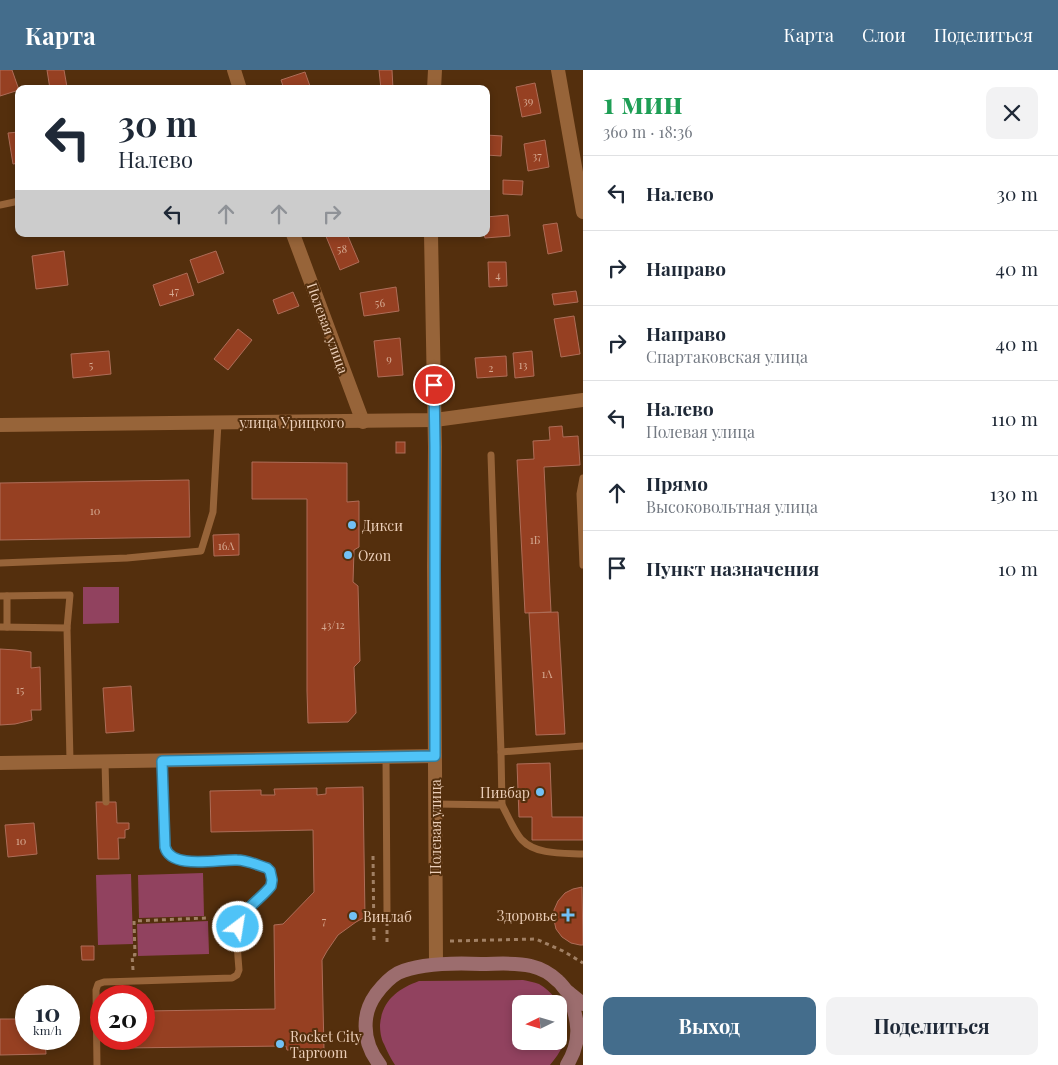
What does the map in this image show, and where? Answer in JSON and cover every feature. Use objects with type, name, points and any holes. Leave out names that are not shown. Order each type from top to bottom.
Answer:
[{"type":"main road","points":[[366,1065],[367,1043],[365,1028],[367,1012],[383,984],[398,973],[436,964],[517,964],[532,966],[546,972],[583,1004]]},
{"type":"main road","points":[[567,1065],[577,1045],[578,1030],[576,1014],[568,992]]},
{"type":"main road","points":[[367,1043],[380,1065]]},
{"type":"street","points":[[234,70],[239,85]]},
{"type":"street","points":[[434,70],[434,85]]},
{"type":"street","points":[[558,70],[583,212]]},
{"type":"street","name":"Полевая улица","points":[[294,237],[363,422]]},
{"type":"street","name":"Полевая улица","points":[[432,237],[435,420],[436,964]]},
{"type":"street","name":"улица Урицкого","points":[[0,425],[435,420],[583,400]]},
{"type":"street","points":[[0,763],[435,756]]},
{"type":"lane","points":[[0,205],[15,202]]},
{"type":"lane","points":[[0,563],[127,558],[201,551],[213,512],[218,423]]},
{"type":"lane","points":[[491,456],[502,805],[522,840],[538,850],[583,854]]},
{"type":"lane","points":[[583,478],[580,494],[583,565]]},
{"type":"lane","points":[[67,628],[3,627],[4,596],[70,595],[67,628],[70,761]]},
{"type":"lane","points":[[501,752],[583,746]]},
{"type":"lane","points":[[386,757],[387,912]]},
{"type":"lane","points":[[105,761],[106,802]]},
{"type":"lane","points":[[97,1065],[96,990],[98,984],[104,982],[232,978],[237,975],[239,970],[239,920],[243,913],[271,886],[270,871],[267,868],[240,860],[185,862],[167,853],[165,847],[162,761]]},
{"type":"lane","points":[[435,804],[502,805]]},
{"type":"path","points":[[387,912],[387,942]]},
{"type":"path","points":[[133,981],[132,955],[135,955],[134,921],[207,918]]},
{"type":"path","points":[[441,941],[536,939],[563,951],[583,963]]},
{"type":"shaded area","points":[[83,587],[119,587],[119,623],[83,624]]},
{"type":"shaded area","points":[[203,873],[204,916],[139,918],[138,875]]},
{"type":"shaded area","points":[[131,874],[133,944],[98,945],[96,875]]},
{"type":"shaded area","points":[[208,921],[209,954],[138,956],[137,924]]},
{"type":"shaded area","points":[[523,980],[539,984],[553,995],[512,995],[512,1050],[560,1050],[550,1065],[395,1065],[381,1037],[381,1016],[392,997],[404,988],[419,981]]},
{"type":"building","points":[[0,70],[12,70],[17,85],[15,85],[15,91],[0,96]]},
{"type":"building","points":[[47,70],[64,70],[67,85],[49,85]]},
{"type":"building","points":[[379,70],[392,70],[393,85],[381,85]]},
{"type":"building","points":[[305,72],[310,85],[283,85],[281,80]]},
{"type":"building","points":[[535,83],[541,113],[522,117],[516,87]]},
{"type":"building","points":[[15,132],[15,164],[13,164],[8,133]]},
{"type":"building","points":[[490,135],[502,136],[501,156],[490,155]]},
{"type":"building","points":[[545,140],[549,167],[528,171],[524,144]]},
{"type":"building","points":[[503,180],[523,181],[522,195],[503,194]]},
{"type":"building","points":[[508,215],[510,236],[485,238],[490,237],[490,217]]},
{"type":"building","points":[[557,223],[562,251],[548,254],[543,225]]},
{"type":"building","points":[[326,237],[348,237],[359,262],[340,270]]},
{"type":"building","points":[[64,251],[68,285],[36,289],[32,256]]},
{"type":"building","points":[[216,251],[224,273],[198,283],[190,260]]},
{"type":"building","points":[[488,262],[506,262],[507,286],[489,287]]},
{"type":"building","points":[[187,273],[194,295],[160,306],[153,285]]},
{"type":"building","points":[[396,287],[399,311],[364,316],[360,293]]},
{"type":"building","points":[[576,291],[578,302],[554,305],[552,294]]},
{"type":"building","points":[[293,292],[299,306],[278,314],[273,300]]},
{"type":"building","points":[[574,316],[580,354],[561,357],[554,319]]},
{"type":"building","points":[[238,329],[252,340],[228,370],[214,359]]},
{"type":"building","points":[[400,338],[403,375],[378,377],[374,341]]},
{"type":"building","points":[[109,351],[111,374],[73,378],[71,354]]},
{"type":"building","points":[[532,351],[534,376],[515,378],[513,353]]},
{"type":"building","points":[[506,356],[507,376],[477,378],[475,358]]},
{"type":"building","points":[[562,426],[563,437],[578,436],[580,465],[544,467],[551,612],[525,613],[517,460],[534,459],[533,441],[550,440],[549,427]]},
{"type":"building","points":[[396,442],[405,442],[405,453],[396,453]]},
{"type":"building","points":[[252,462],[347,463],[347,502],[359,501],[359,547],[354,550],[353,582],[358,586],[360,661],[354,667],[356,713],[348,722],[308,723],[307,499],[252,499]]},
{"type":"building","points":[[189,480],[190,537],[0,540],[0,483]]},
{"type":"building","points":[[239,534],[239,555],[214,556],[213,535]]},
{"type":"building","points":[[558,612],[565,734],[536,735],[529,613]]},
{"type":"building","points":[[0,649],[31,652],[31,668],[40,667],[41,710],[31,710],[32,720],[0,725]]},
{"type":"building","points":[[131,686],[134,731],[106,733],[103,688]]},
{"type":"building","points":[[550,763],[552,817],[583,817],[583,840],[532,840],[532,817],[519,817],[517,764]]},
{"type":"building","points":[[363,787],[365,917],[338,935],[322,960],[324,1050],[287,1050],[286,1046],[155,1048],[155,1011],[275,1009],[274,925],[283,924],[314,892],[313,830],[211,832],[210,791],[261,790],[261,795],[275,795],[274,789],[317,788],[317,795],[326,794],[326,788]]},
{"type":"building","points":[[96,802],[116,802],[117,823],[129,823],[129,829],[125,830],[125,838],[118,838],[119,859],[98,859]]},
{"type":"building","points":[[34,823],[37,854],[8,857],[5,825]]},
{"type":"building","name":"Здоровье","points":[[582,887],[583,945],[580,945],[571,943],[562,937],[556,929],[554,910],[558,901],[565,893]]},
{"type":"building","points":[[81,946],[94,946],[94,960],[82,960]]},
{"type":"building","points":[[0,1019],[15,1019],[15,1050],[46,1050],[46,1054],[0,1055]]},
{"type":"place","name":"Дикси","points":[[352,525]]},
{"type":"place","name":"Ozon","points":[[348,555]]},
{"type":"place","name":"Пивбар","points":[[540,792]]},
{"type":"place","name":"Здоровье","points":[[568,915]]},
{"type":"place","name":"Винлаб","points":[[353,916]]},
{"type":"place","name":"Rocket City Taproom","points":[[280,1044]]},
{"type":"route","points":[[238,927],[243,913],[271,886],[272,875],[267,868],[240,860],[185,862],[167,853],[165,847],[162,761],[435,756],[434,385]]}]
